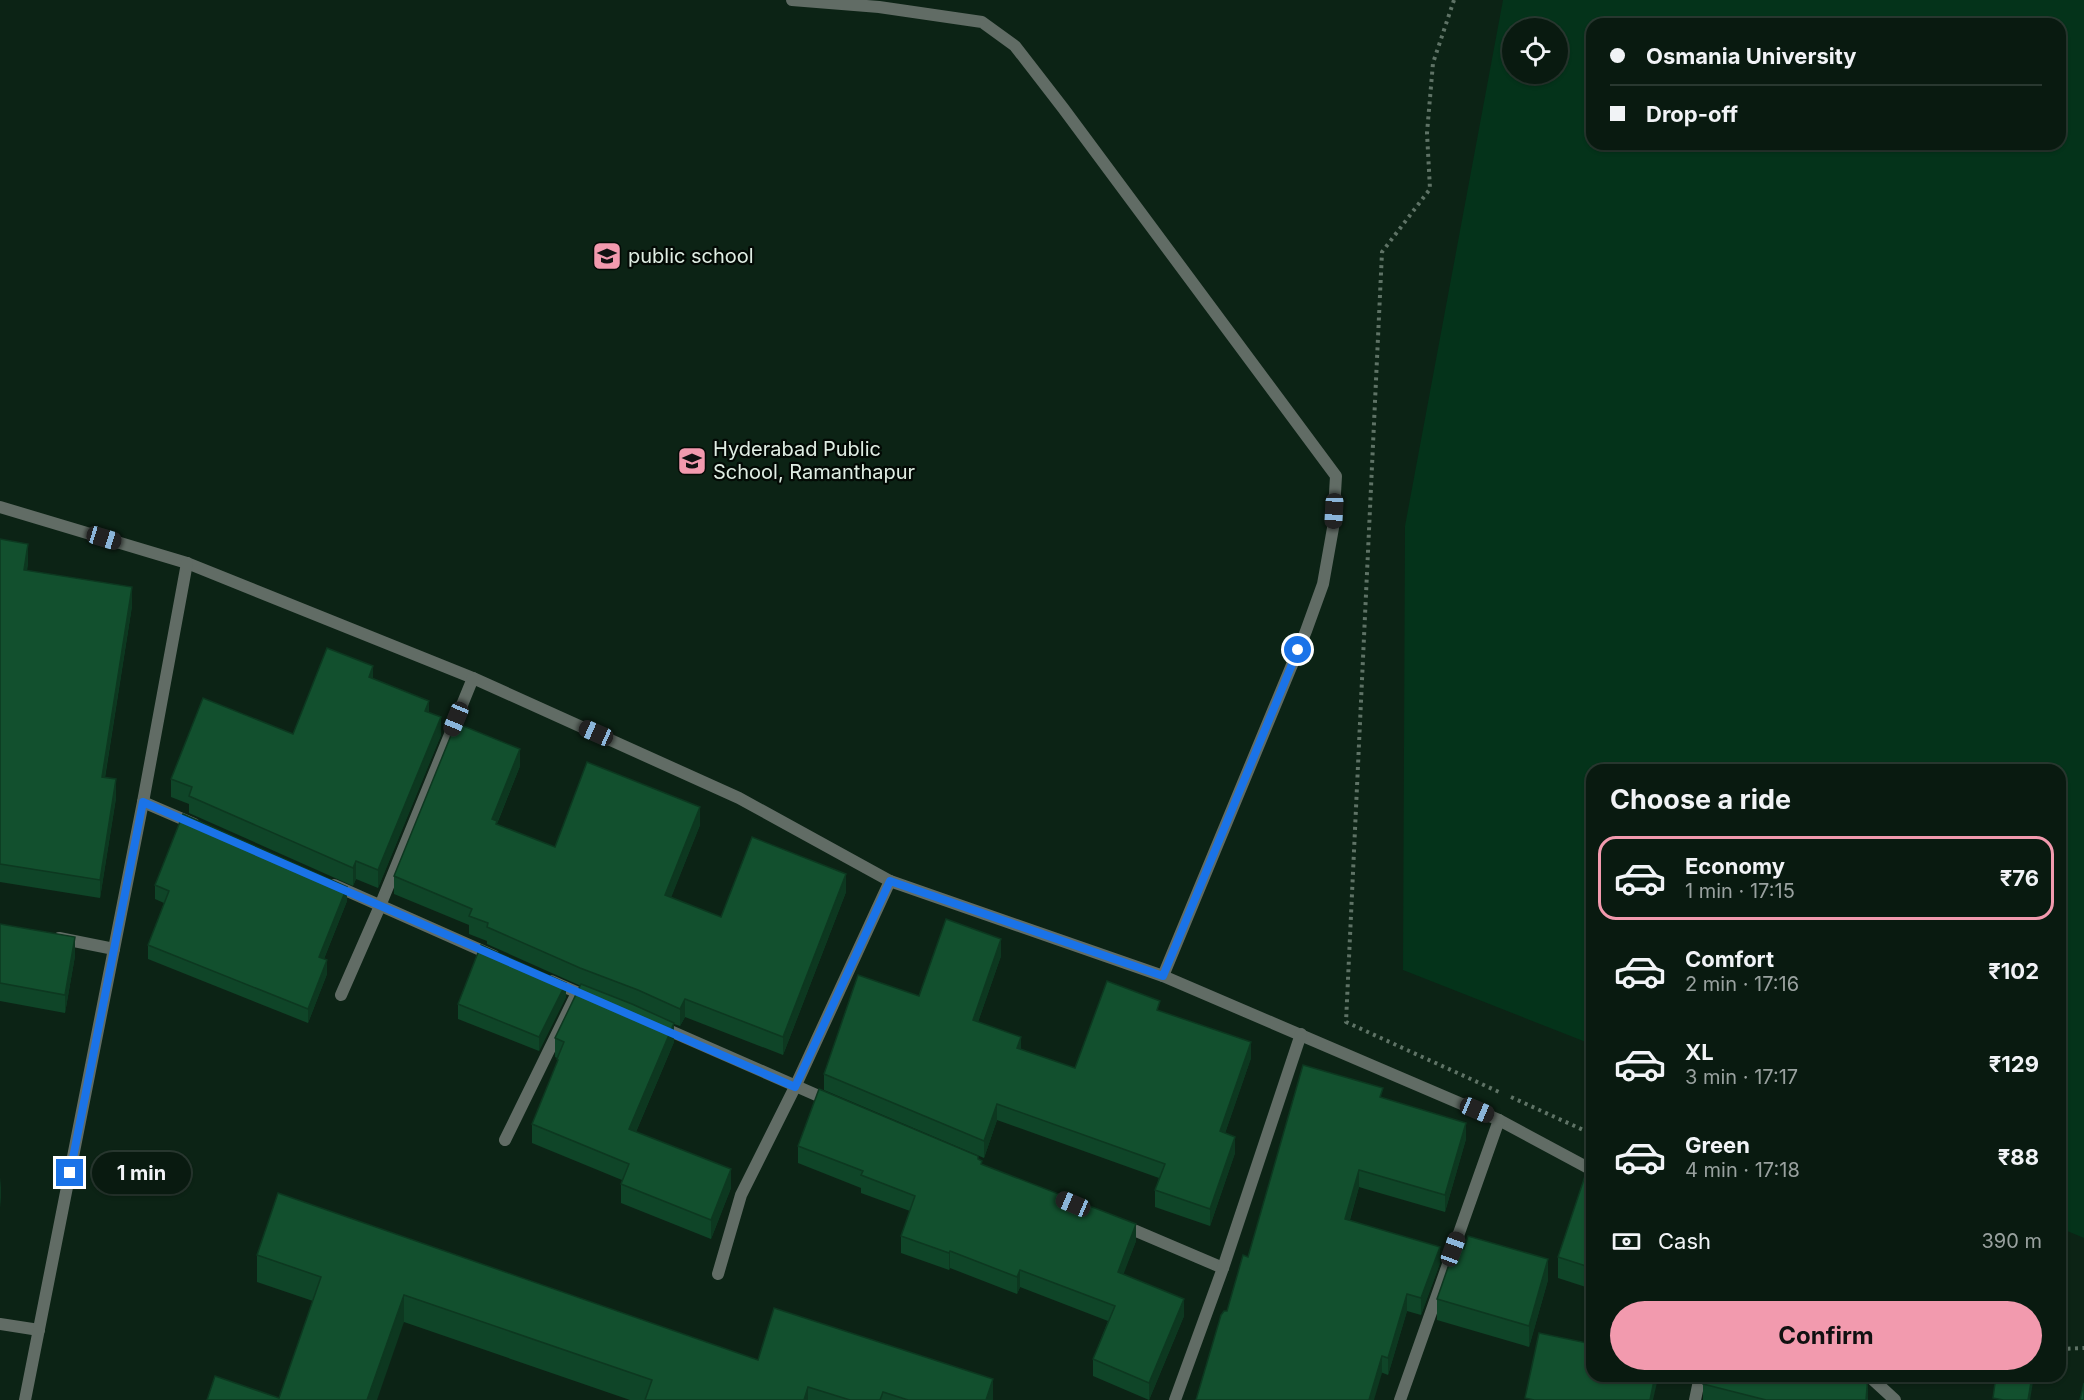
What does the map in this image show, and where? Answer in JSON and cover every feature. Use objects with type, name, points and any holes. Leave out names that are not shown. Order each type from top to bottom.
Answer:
[{"type":"street","points":[[792,0],[879,7],[982,22],[1015,46],[1064,108],[1336,476],[1333,528],[1324,574],[1306,631],[1163,976]]},
{"type":"street","points":[[0,507],[187,563],[473,678],[739,798],[890,881],[1163,976],[1498,1119],[1586,1167]]},
{"type":"street","points":[[25,1400],[143,802],[187,563]]},
{"type":"street","points":[[341,995],[473,678]]},
{"type":"street","points":[[143,802],[208,830]]},
{"type":"street","points":[[718,1274],[741,1195],[795,1087],[890,881]]},
{"type":"street","points":[[327,882],[500,959]]},
{"type":"street","points":[[45,936],[114,949]]},
{"type":"street","points":[[544,978],[606,1004]]},
{"type":"street","points":[[505,1140],[577,993]]},
{"type":"street","points":[[646,1020],[839,1105]]},
{"type":"street","points":[[1174,1400],[1223,1268],[1301,1034]]},
{"type":"street","points":[[1400,1400],[1498,1119]]},
{"type":"street","points":[[1113,1221],[1223,1268]]},
{"type":"street","points":[[0,1324],[39,1330]]},
{"type":"street","points":[[1695,1400],[1699,1382]]},
{"type":"street","points":[[1876,1382],[1895,1400]]},
{"type":"path","points":[[1454,0],[1432,63],[1427,133],[1430,189],[1382,252],[1346,1022],[1586,1131]]},
{"type":"path","points":[[2066,1349],[2084,1348]]},
{"type":"green space","points":[[1503,0],[2084,0],[2084,1238],[2066,1230],[2066,764],[1586,764],[1586,1042],[1403,970],[1405,526]]},
{"type":"building","points":[[0,539],[28,544],[24,570],[132,587],[102,777],[116,779],[100,880],[0,864]]},
{"type":"building","points":[[327,648],[373,666],[369,677],[429,701],[425,711],[441,717],[378,870],[356,861],[353,868],[189,796],[192,787],[171,779],[203,698],[293,734]]},
{"type":"building","points":[[456,723],[520,749],[492,819],[497,821],[496,824],[555,847],[587,762],[700,807],[665,895],[721,917],[752,837],[846,874],[783,1037],[685,999],[680,1009],[580,968],[487,927],[488,923],[469,916],[472,909],[394,876]]},
{"type":"building","points":[[183,814],[347,887],[319,957],[327,960],[308,1009],[148,945],[169,891],[155,885]]},
{"type":"building","points":[[946,919],[1001,939],[973,1020],[1021,1037],[1017,1048],[1075,1068],[1107,981],[1160,1001],[1157,1010],[1251,1042],[1220,1131],[1235,1137],[1210,1209],[1155,1190],[1165,1164],[997,1104],[984,1141],[824,1074],[858,975],[919,996]]},
{"type":"building","points":[[0,924],[75,937],[65,995],[0,983]]},
{"type":"building","points":[[481,945],[566,983],[539,1037],[458,1004]]},
{"type":"building","points":[[581,984],[674,1023],[629,1129],[731,1169],[711,1220],[621,1184],[629,1164],[532,1124],[564,1042],[555,1038]]},
{"type":"building","points":[[1303,1065],[1383,1088],[1380,1097],[1466,1123],[1445,1195],[1359,1170],[1345,1219],[1440,1247],[1421,1298],[1407,1294],[1388,1358],[1382,1356],[1369,1400],[1196,1400],[1221,1315],[1227,1311],[1243,1255],[1248,1257]]},
{"type":"building","points":[[819,1089],[978,1156],[978,1159],[982,1161],[981,1164],[1136,1224],[1118,1272],[1184,1299],[1149,1383],[1093,1359],[1115,1306],[1020,1270],[1017,1277],[950,1251],[949,1253],[901,1236],[915,1196],[861,1175],[863,1171],[798,1146]]},
{"type":"building","points":[[1586,1173],[1586,1266],[1558,1257]]},
{"type":"building","points":[[278,1193],[758,1360],[774,1308],[993,1379],[986,1400],[908,1400],[883,1392],[880,1400],[850,1400],[808,1387],[804,1400],[645,1400],[652,1380],[404,1295],[367,1400],[207,1400],[215,1376],[279,1398],[321,1277],[257,1255]]},
{"type":"building","points":[[1468,1236],[1548,1259],[1529,1326],[1437,1299],[1455,1247],[1464,1249]]},
{"type":"building","points":[[1539,1333],[1586,1343],[1586,1382],[1654,1382],[1650,1400],[1534,1400],[1525,1398]]},
{"type":"building","points":[[1704,1382],[1868,1382],[1866,1400],[1766,1400],[1703,1384]]},
{"type":"building","points":[[1995,1382],[2031,1382],[2028,1400],[1993,1398]]},
{"type":"building","points":[[2084,1383],[2084,1400],[2080,1400]]},
{"type":"place","name":"public school","points":[[607,256]]},
{"type":"place","name":"Hyderabad Public School, Ramanthapur","points":[[692,461]]},
{"type":"route","points":[[70,1173],[143,802],[795,1087],[890,881],[1163,976],[1298,650]]}]
